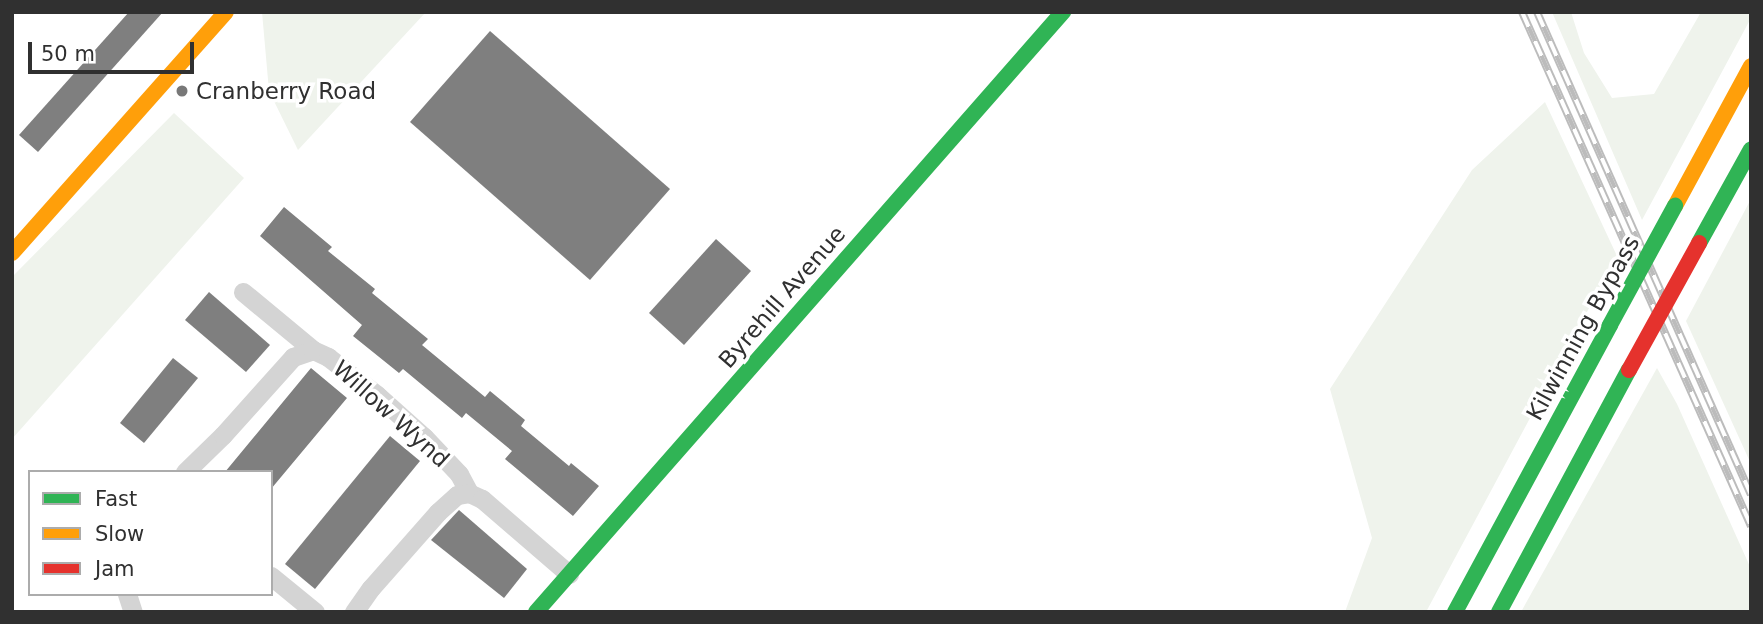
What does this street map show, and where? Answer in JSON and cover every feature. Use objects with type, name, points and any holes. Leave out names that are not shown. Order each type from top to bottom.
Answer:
[{"type":"main road","points":[[12,253],[226,12]]},
{"type":"main road","name":"Byrehill Avenue","points":[[536,612],[1063,12]]},
{"type":"main road","name":"Kilwinning Bypass","points":[[1455,612],[1751,66]]},
{"type":"main road","points":[[1499,612],[1751,149]]},
{"type":"street","points":[[243,292],[313,350]]},
{"type":"street","name":"Willow Wynd","points":[[187,470],[223,435],[293,357],[313,350],[327,357],[357,380],[414,429],[459,474],[469,493]]},
{"type":"street","points":[[354,612],[371,588],[438,512],[457,495],[469,493],[482,499],[569,574]]},
{"type":"street","points":[[273,578],[315,612]]},
{"type":"shaded area","points":[[262,12],[426,12],[298,150],[269,91]]},
{"type":"shaded area","points":[[1552,12],[1571,12],[1584,53],[1612,98],[1654,94],[1701,12],[1751,12],[1751,18],[1642,220]]},
{"type":"shaded area","points":[[1545,102],[1617,256],[1426,612],[1345,612],[1372,538],[1330,389],[1472,170]]},
{"type":"shaded area","points":[[174,113],[244,178],[12,439],[12,277]]},
{"type":"shaded area","points":[[1751,199],[1751,464],[1686,321]]},
{"type":"shaded area","points":[[1657,368],[1677,404],[1751,569],[1751,612],[1521,612]]},
{"type":"building","points":[[129,12],[163,12],[38,152],[19,135]]},
{"type":"building","points":[[490,31],[670,189],[590,280],[410,122]]},
{"type":"building","points":[[284,207],[332,247],[328,251],[375,289],[372,293],[428,339],[422,345],[485,397],[490,391],[525,420],[521,426],[569,466],[571,463],[599,486],[573,516],[505,459],[512,451],[466,413],[462,418],[403,369],[399,373],[353,336],[362,325],[260,236]]},
{"type":"building","points":[[716,239],[751,271],[684,345],[649,313]]},
{"type":"building","points":[[209,292],[270,345],[246,372],[185,320]]},
{"type":"building","points":[[173,358],[198,378],[144,443],[120,423]]},
{"type":"building","points":[[311,368],[347,398],[273,487],[273,470],[227,470]]},
{"type":"building","points":[[390,436],[420,461],[315,589],[285,564]]},
{"type":"building","points":[[459,510],[527,569],[504,598],[431,540]]},
{"type":"railway","points":[[1522,12],[1751,526]]},
{"type":"railway","points":[[1537,12],[1751,495]]},
{"type":"traffic: fast","points":[[536,612],[1063,12]]},
{"type":"traffic: fast","points":[[1699,243],[1751,149]]},
{"type":"traffic: fast","points":[[1610,325],[1675,206]]},
{"type":"traffic: fast","points":[[1455,612],[1610,325]]},
{"type":"traffic: fast","points":[[1499,612],[1629,370]]},
{"type":"traffic: slow","points":[[12,253],[226,12]]},
{"type":"traffic: slow","points":[[1675,206],[1751,66]]},
{"type":"traffic: jam","points":[[1629,370],[1699,243]]},
{"type":"place","name":"Cranberry Road","points":[[182,91]]}]
